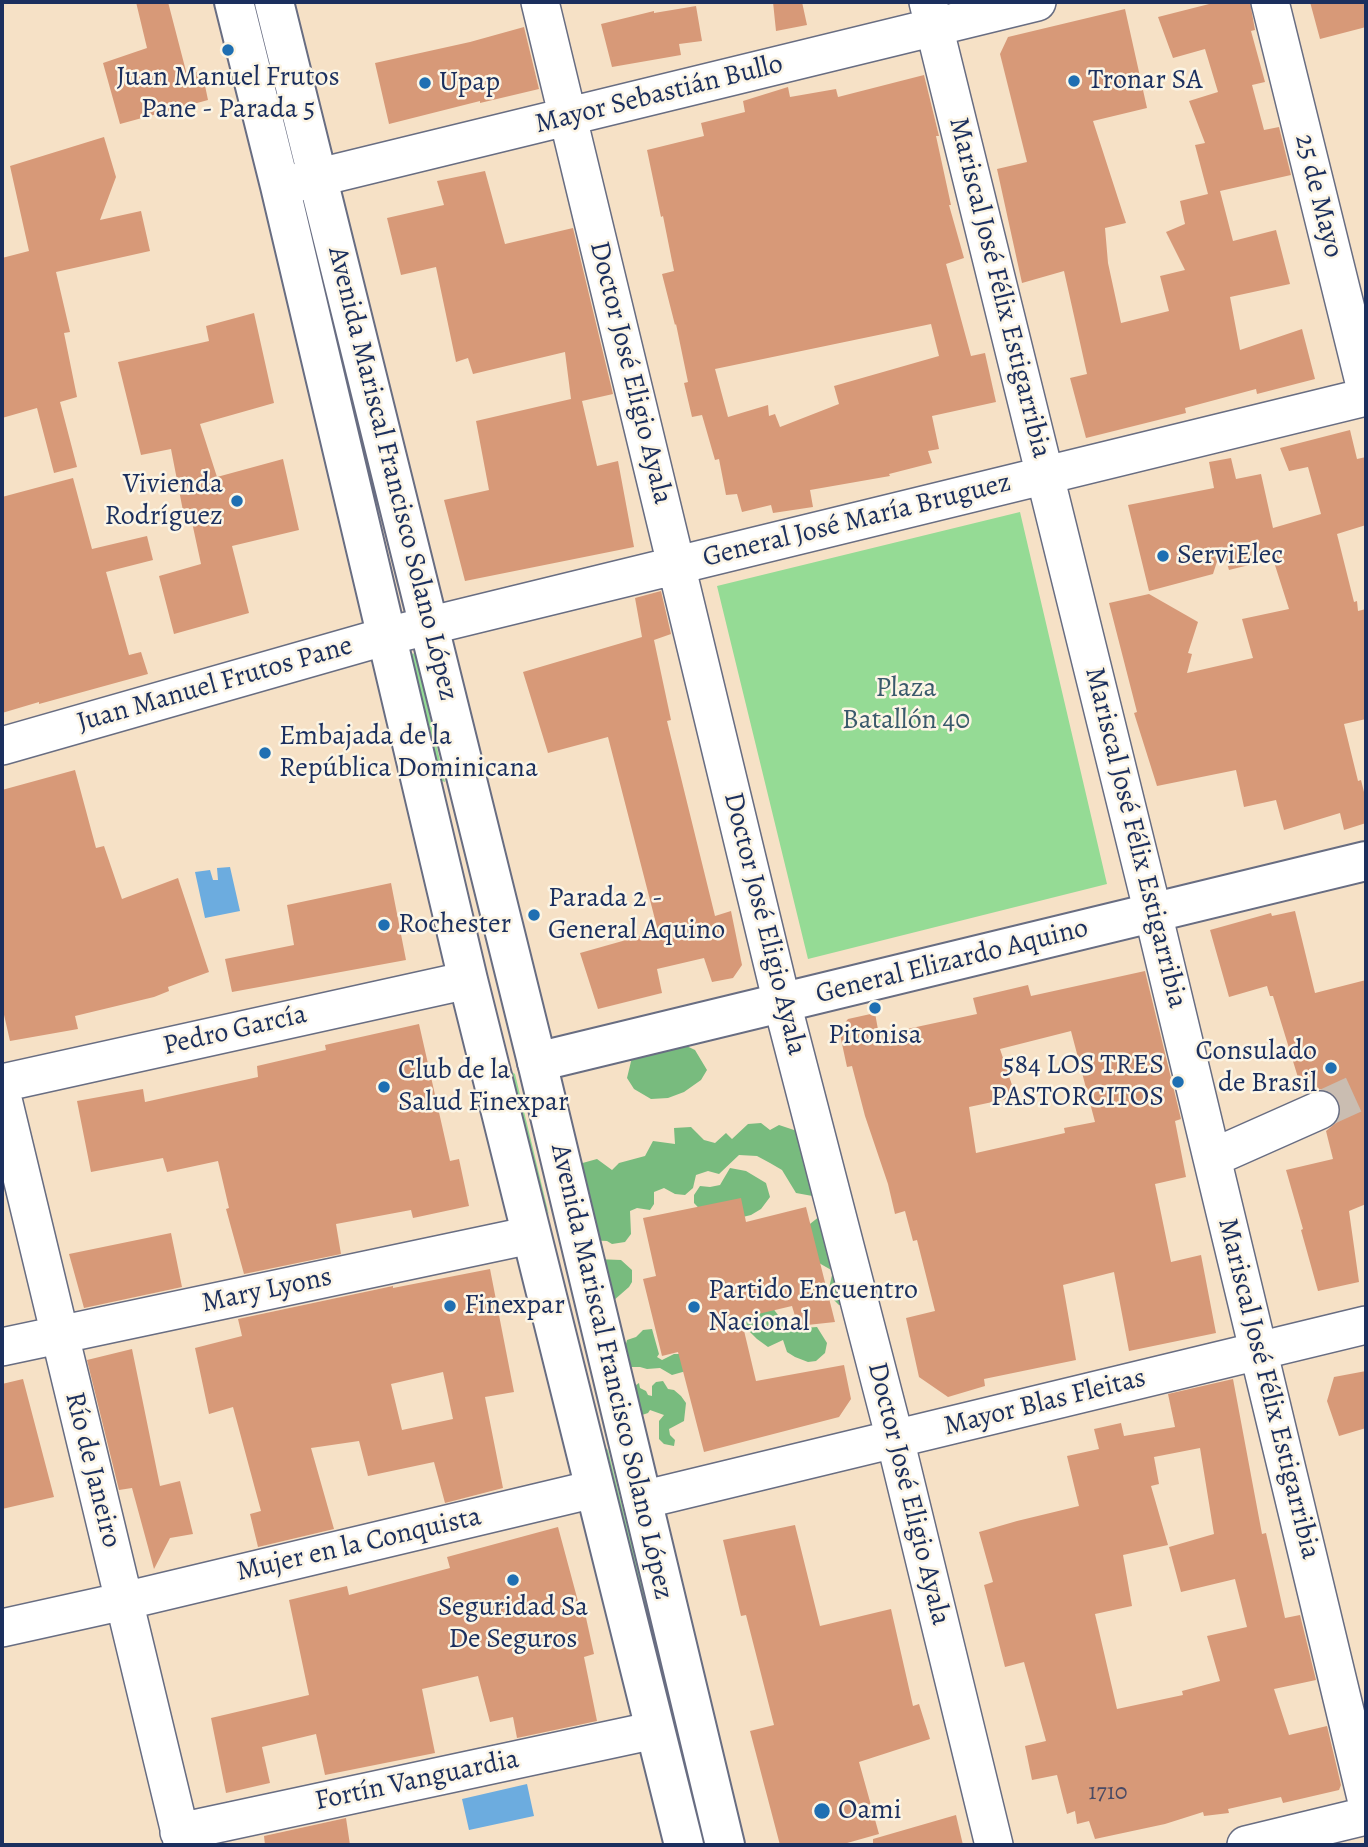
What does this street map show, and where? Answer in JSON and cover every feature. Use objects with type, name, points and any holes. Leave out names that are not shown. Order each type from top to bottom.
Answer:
[{"type":"main road","name":"Avenida Mariscal Francisco Solano López","points":[[234,2],[468,980],[684,1845]]},
{"type":"main road","name":"Avenida Mariscal Francisco Solano López","points":[[274,2],[537,1062],[724,1845]]},
{"type":"main road","points":[[315,333],[331,358],[341,382],[399,607],[405,616],[415,623],[429,626]]},
{"type":"main road","name":"General Elizardo Aquino","points":[[537,1062],[1366,861]]},
{"type":"street","name":"Doctor José Eligio Ayala","points":[[540,2],[782,1003],[895,1439],[994,1845]]},
{"type":"street","name":"Mayor Sebastián Bullo","points":[[280,187],[568,117],[932,14],[1037,2]]},
{"type":"street","name":"25 de Mayo","points":[[1270,2],[1366,390]]},
{"type":"street","name":"Mariscal José Félix Estigarribia","points":[[932,14],[1153,913],[1366,1798]]},
{"type":"street","name":"General José María Bruguez","points":[[429,626],[1366,397]]},
{"type":"street","name":"Juan Manuel Frutos Pane","points":[[2,746],[429,626]]},
{"type":"street","name":"Pedro García","points":[[2,1083],[468,980]]},
{"type":"street","name":"Río de Janeiro","points":[[2,1095],[181,1839]]},
{"type":"street","points":[[1212,1158],[1320,1110]]},
{"type":"street","name":"Mary Lyons","points":[[2,1347],[531,1235]]},
{"type":"street","name":"Mayor Blas Fleitas","points":[[642,1500],[1366,1325]]},
{"type":"street","name":"Mujer en la Conquista","points":[[2,1628],[594,1489]]},
{"type":"street","name":"Fortín Vanguardia","points":[[181,1839],[655,1730]]},
{"type":"street","points":[[1246,1845],[1366,1816]]},
{"type":"green space","name":"Plaza Batallón 40","points":[[1020,512],[1107,884],[808,959],[717,586]]},
{"type":"green space","points":[[413,653],[416,656],[445,782],[442,781],[409,658]]},
{"type":"green space","points":[[678,1042],[695,1050],[707,1070],[701,1080],[684,1092],[668,1098],[651,1099],[634,1089],[627,1078],[634,1049]]},
{"type":"green space","points":[[512,1072],[515,1074],[549,1215],[540,1194]]},
{"type":"green space","points":[[761,1123],[770,1130],[779,1125],[803,1133],[818,1197],[796,1193],[782,1170],[757,1156],[739,1155],[719,1174],[708,1171],[696,1175],[693,1188],[685,1195],[675,1194],[664,1188],[654,1192],[654,1204],[650,1210],[637,1208],[630,1211],[631,1234],[625,1242],[612,1244],[607,1241],[587,1240],[568,1167],[597,1159],[612,1170],[619,1163],[645,1156],[653,1141],[675,1144],[674,1128],[691,1127],[704,1140],[715,1143],[726,1133],[732,1139],[748,1124]]},
{"type":"green space","points":[[730,1168],[746,1171],[766,1183],[770,1197],[761,1209],[751,1215],[714,1224],[694,1203],[694,1195],[700,1186],[720,1185]]},
{"type":"green space","points":[[820,1216],[855,1304],[839,1305],[833,1299],[829,1288],[833,1271],[812,1259],[791,1239]]},
{"type":"green space","points":[[596,1259],[621,1260],[632,1270],[629,1287],[613,1301]]},
{"type":"green space","points":[[769,1303],[780,1322],[786,1317],[804,1328],[817,1327],[827,1343],[825,1353],[816,1361],[808,1362],[787,1352],[783,1340],[768,1347],[757,1339],[746,1328],[743,1317]]},
{"type":"green space","points":[[652,1329],[659,1354],[657,1357],[662,1360],[679,1354],[686,1371],[672,1375],[660,1368],[631,1367],[626,1361],[624,1351],[627,1340],[636,1337],[643,1330]]},
{"type":"green space","points":[[663,1381],[668,1389],[674,1390],[686,1403],[684,1421],[669,1429],[675,1440],[674,1446],[664,1444],[659,1439],[659,1421],[664,1415],[650,1410],[642,1415],[630,1409],[627,1391],[639,1383],[640,1388],[652,1396],[652,1386]]},
{"type":"green space","points":[[606,1448],[652,1625],[644,1610],[608,1468]]},
{"type":"water","points":[[230,867],[240,911],[205,918],[195,872],[210,870],[213,880],[218,880],[217,868]]},
{"type":"water","points":[[527,1784],[534,1816],[469,1830],[462,1799]]},
{"type":"building","points":[[136,2],[168,2],[187,75],[202,71],[208,100],[120,124],[103,63],[147,48]]},
{"type":"building","points":[[773,2],[802,2],[807,25],[776,31]]},
{"type":"building","points":[[1217,2],[1250,2],[1255,30],[1251,31],[1265,82],[1252,85],[1264,130],[1279,127],[1291,175],[1220,191],[1233,241],[1276,230],[1290,284],[1230,297],[1240,350],[1302,329],[1315,379],[1257,394],[1256,389],[1185,408],[1186,413],[1086,438],[1070,378],[1087,374],[1064,271],[1022,283],[997,169],[1027,162],[1000,54],[1008,37],[1125,9],[1147,108],[1093,121],[1126,223],[1105,228],[1108,263],[1121,323],[1169,311],[1160,276],[1185,270],[1166,232],[1185,224],[1180,201],[1208,194],[1195,145],[1205,143],[1189,101],[1218,92],[1205,49],[1173,58],[1158,17]]},
{"type":"building","points":[[1310,2],[1366,2],[1366,27],[1320,39]]},
{"type":"building","points":[[696,6],[702,41],[679,44],[681,55],[612,67],[601,24],[654,11]]},
{"type":"building","points":[[524,27],[539,89],[389,124],[375,63]]},
{"type":"building","points":[[924,75],[939,136],[936,136],[949,205],[964,258],[946,264],[971,356],[985,353],[996,402],[932,416],[939,449],[928,451],[932,463],[889,474],[890,476],[810,490],[813,507],[773,513],[771,505],[742,512],[737,494],[726,495],[719,459],[715,460],[702,415],[692,417],[684,383],[688,382],[676,324],[662,274],[674,271],[647,150],[704,136],[701,123],[745,112],[743,101],[788,87],[790,97],[836,89],[838,97]],"holes":[[[931,324],[939,356],[834,386],[839,404],[780,427],[775,414],[769,416],[768,405],[728,417],[715,369]]]},
{"type":"building","points":[[104,137],[116,177],[100,220],[141,211],[150,251],[56,272],[70,332],[64,333],[77,397],[60,402],[77,467],[54,473],[37,408],[2,418],[2,258],[29,251],[10,166]]},
{"type":"building","points":[[485,171],[505,244],[573,228],[613,394],[582,401],[597,466],[618,461],[634,547],[465,581],[444,500],[489,490],[476,421],[571,399],[565,352],[473,374],[468,358],[456,362],[436,267],[401,275],[387,218],[444,205],[437,181]]},
{"type":"building","points":[[254,313],[274,403],[200,424],[217,477],[283,459],[299,530],[232,546],[249,613],[174,634],[159,576],[201,564],[190,513],[184,516],[171,449],[141,455],[118,362],[209,341],[206,326]]},
{"type":"building","points":[[1350,430],[1357,459],[1366,457],[1366,525],[1337,534],[1354,602],[1357,601],[1358,611],[1366,609],[1366,719],[1344,724],[1358,781],[1361,780],[1366,800],[1366,823],[1344,830],[1340,813],[1284,830],[1276,800],[1244,807],[1236,770],[1157,786],[1134,713],[1137,712],[1109,603],[1149,594],[1198,622],[1188,653],[1192,654],[1187,673],[1253,658],[1242,619],[1289,609],[1273,559],[1229,570],[1222,546],[1213,574],[1149,591],[1128,505],[1214,488],[1209,462],[1231,458],[1236,479],[1261,474],[1273,528],[1321,514],[1308,467],[1289,471],[1280,448]]},
{"type":"building","points":[[73,478],[92,549],[147,536],[153,560],[106,572],[129,655],[141,652],[148,674],[2,713],[2,497]]},
{"type":"building","points":[[661,591],[671,634],[654,640],[671,720],[667,721],[715,916],[731,911],[742,965],[733,978],[712,982],[704,958],[657,969],[662,993],[598,1009],[580,953],[658,931],[608,737],[548,753],[523,672],[642,637],[635,598]]},
{"type":"building","points":[[75,770],[96,848],[104,846],[122,899],[178,878],[209,972],[168,987],[169,991],[154,997],[75,1016],[78,1029],[10,1041],[2,1006],[2,790]]},
{"type":"building","points":[[391,883],[406,960],[232,992],[225,959],[294,945],[287,905]]},
{"type":"building","points":[[1295,911],[1315,993],[1366,980],[1366,1204],[1349,1211],[1359,1282],[1318,1291],[1286,1170],[1333,1159],[1326,1131],[1337,1122],[1341,1113],[1339,1102],[1332,1093],[1323,1089],[1315,1090],[1313,1082],[1300,1084],[1273,996],[1270,996],[1267,986],[1229,997],[1210,930],[1271,913],[1272,916]]},
{"type":"building","points":[[1145,971],[1181,1119],[1175,1121],[1186,1177],[1155,1184],[1171,1262],[1201,1255],[1216,1333],[1129,1351],[1114,1272],[1063,1285],[1076,1360],[984,1379],[985,1386],[948,1397],[919,1377],[906,1318],[935,1311],[917,1240],[913,1241],[905,1211],[895,1214],[852,1066],[847,1067],[839,1030],[848,1019],[875,1013],[879,1035],[977,1014],[973,998],[1028,985],[1031,996]],"holes":[[[1071,1031],[1095,1122],[1064,1128],[1065,1133],[976,1153],[969,1107],[1016,1097],[1000,1049]]]},
{"type":"building","points":[[419,1024],[450,1161],[459,1159],[469,1206],[413,1218],[411,1210],[336,1224],[341,1254],[244,1274],[226,1209],[229,1208],[218,1161],[167,1172],[163,1158],[91,1172],[77,1101],[143,1089],[145,1102],[258,1077],[257,1066],[326,1050],[325,1045]]},
{"type":"building","points":[[741,1198],[746,1222],[806,1207],[835,1322],[798,1326],[792,1306],[741,1318],[756,1381],[844,1365],[851,1399],[839,1417],[704,1452],[678,1352],[662,1356],[643,1279],[656,1276],[643,1218]]},
{"type":"building","points":[[171,1233],[182,1287],[84,1308],[69,1254]]},
{"type":"building","points":[[490,1269],[514,1392],[485,1397],[503,1488],[445,1503],[434,1462],[368,1476],[359,1441],[311,1448],[334,1529],[258,1547],[250,1514],[261,1511],[233,1407],[209,1414],[195,1348],[242,1336],[238,1319]],"holes":[[[443,1372],[453,1419],[402,1430],[391,1384]]]},
{"type":"building","points":[[132,1349],[160,1486],[180,1481],[193,1534],[170,1538],[154,1569],[132,1488],[119,1490],[87,1360]]},
{"type":"building","points":[[1366,1371],[1366,1428],[1339,1436],[1327,1401],[1334,1377]]},
{"type":"building","points":[[23,1379],[54,1497],[2,1509],[2,1384]]},
{"type":"building","points":[[1233,1379],[1262,1534],[1266,1533],[1285,1618],[1300,1615],[1316,1680],[1274,1689],[1289,1735],[1327,1726],[1341,1785],[1339,1790],[1283,1803],[1281,1797],[1228,1809],[1229,1813],[1204,1816],[1203,1812],[1165,1824],[1095,1839],[1089,1821],[1077,1824],[1075,1811],[1067,1814],[1057,1775],[1032,1780],[1025,1746],[1046,1741],[1024,1662],[1005,1667],[984,1585],[993,1582],[979,1532],[1079,1506],[1067,1456],[1099,1449],[1094,1429],[1121,1423],[1124,1436],[1175,1427],[1168,1394]],"holes":[[[1200,1448],[1214,1534],[1169,1547],[1181,1592],[1235,1579],[1247,1627],[1207,1636],[1220,1681],[1182,1691],[1183,1695],[1117,1709],[1095,1614],[1132,1606],[1123,1555],[1168,1545],[1151,1486],[1159,1484],[1154,1457]]]},
{"type":"building","points":[[795,1525],[820,1626],[891,1609],[913,1706],[919,1704],[930,1739],[859,1762],[879,1834],[840,1845],[780,1845],[750,1731],[774,1725],[746,1615],[741,1616],[723,1540]]},
{"type":"building","points":[[558,1527],[579,1605],[583,1604],[594,1654],[584,1657],[597,1721],[517,1738],[513,1717],[490,1722],[478,1676],[422,1689],[435,1753],[325,1775],[316,1734],[262,1747],[270,1783],[226,1793],[211,1718],[309,1695],[289,1600],[347,1586],[349,1595],[450,1568],[447,1557]]},
{"type":"building","points":[[956,1815],[963,1845],[873,1845],[873,1839]]},
{"type":"building","points":[[346,1818],[350,1845],[265,1845],[264,1836]]},
{"type":"tunnel","points":[[1320,1110],[1366,1089]]},
{"type":"place","name":"Juan Manuel Frutos Pane - Parada 5","points":[[228,50]]},
{"type":"place","name":"Tronar SA","points":[[1074,81]]},
{"type":"place","name":"Upap","points":[[425,83]]},
{"type":"place","name":"Vivienda Rodríguez","points":[[237,501]]},
{"type":"place","name":"ServiElec","points":[[1163,556]]},
{"type":"place","name":"Embajada de la República Dominicana","points":[[265,753]]},
{"type":"place","name":"Parada 2 - General Aquino","points":[[534,915]]},
{"type":"place","name":"Rochester","points":[[384,925]]},
{"type":"place","name":"Pitonisa","points":[[875,1008]]},
{"type":"place","name":"Consulado de Brasil","points":[[1331,1068]]},
{"type":"place","name":"584 LOS TRES PASTORCITOS","points":[[1178,1082]]},
{"type":"place","name":"Club de la Salud Finexpar","points":[[384,1087]]},
{"type":"place","name":"Finexpar","points":[[450,1306]]},
{"type":"place","name":"Partido Encuentro Nacional","points":[[694,1307]]},
{"type":"place","name":"Seguridad Sa De Seguros","points":[[513,1580]]},
{"type":"place","name":"Oami","points":[[822,1811]]}]
